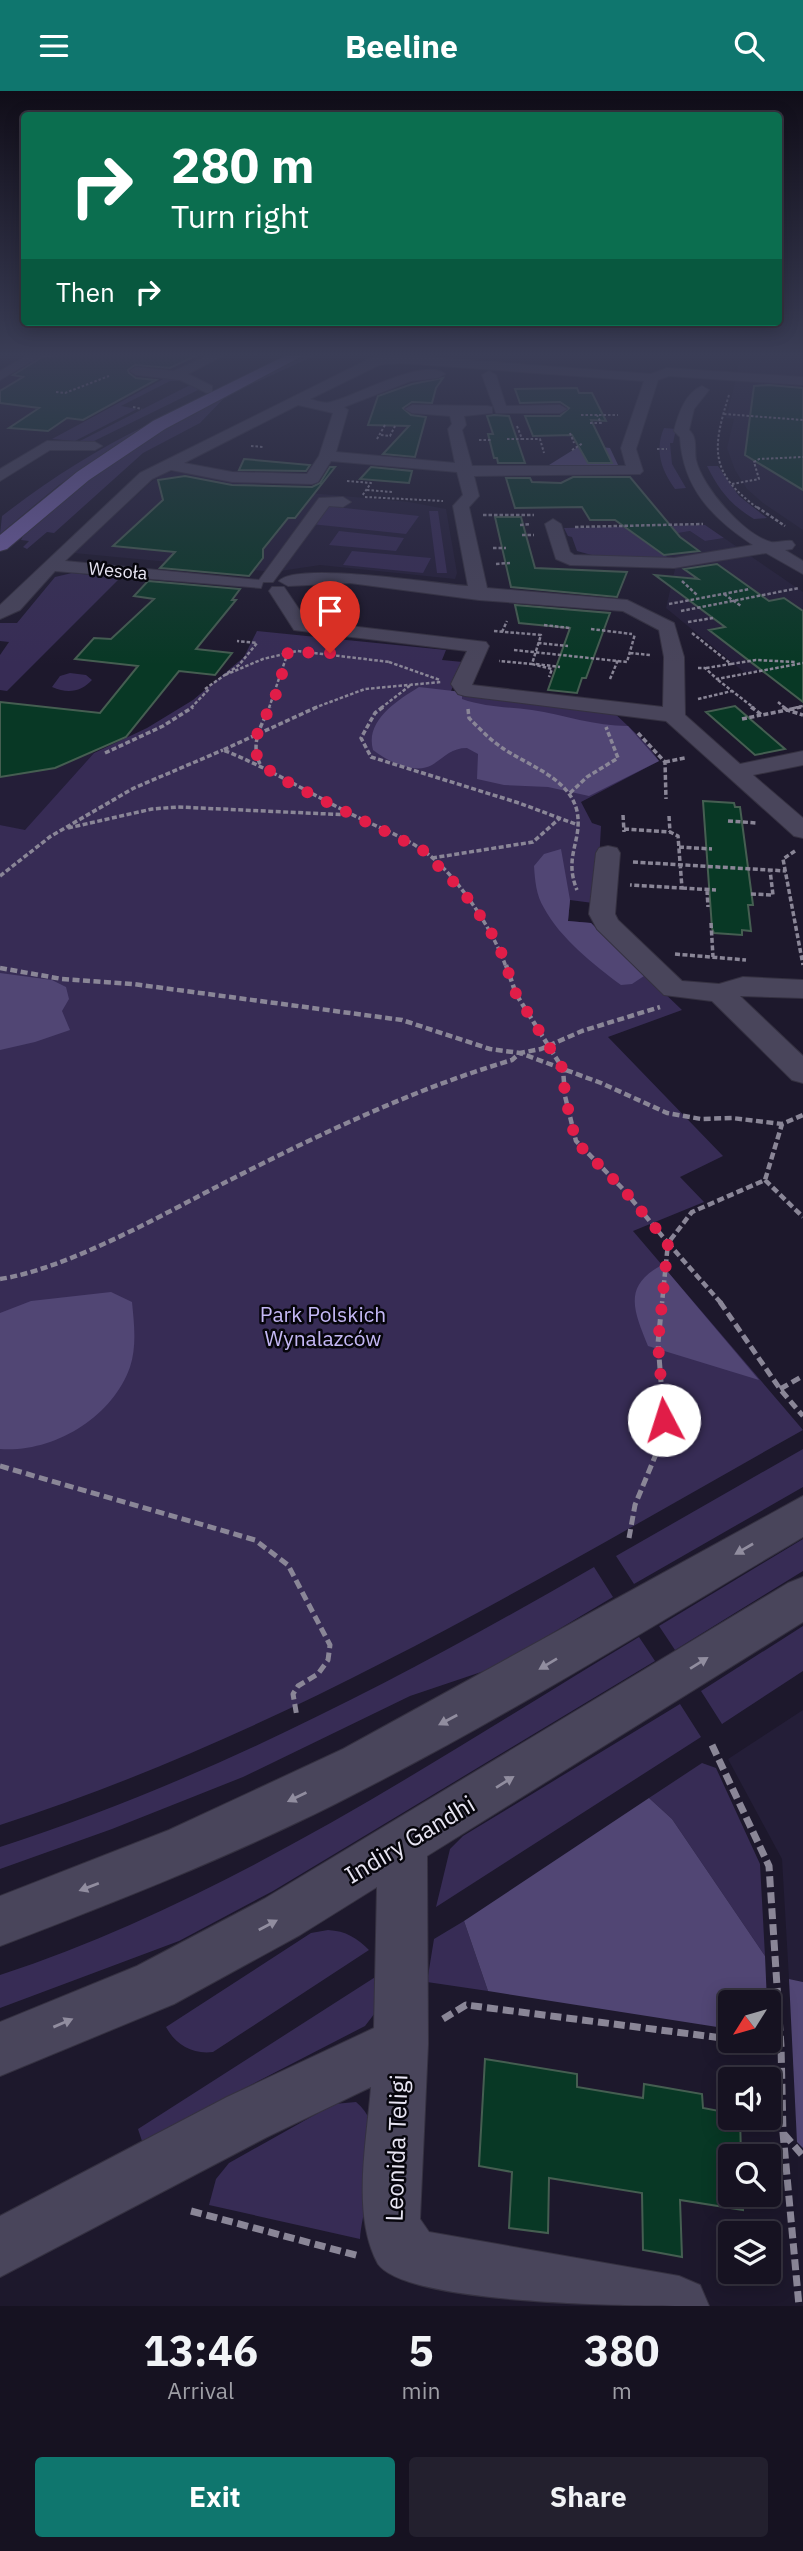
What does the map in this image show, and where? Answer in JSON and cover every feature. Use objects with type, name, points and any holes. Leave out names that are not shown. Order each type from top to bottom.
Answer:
[{"type":"main road","points":[[59,466],[72,458]]},
{"type":"main road","points":[[0,545],[83,475],[108,458]]},
{"type":"street","points":[[0,476],[27,458]]},
{"type":"street","points":[[0,613],[13,606],[51,565],[146,476],[183,458]]},
{"type":"street","points":[[170,465],[232,477],[312,479],[325,458]]},
{"type":"street","points":[[352,458],[464,469],[635,471],[631,458]]},
{"type":"street","points":[[462,458],[471,496],[461,503],[486,595],[461,687],[469,691],[673,715],[803,831]]},
{"type":"street","points":[[688,458],[696,484],[717,511],[781,540],[803,556]]},
{"type":"street","points":[[343,502],[324,501],[272,583],[302,626],[349,632],[476,638]]},
{"type":"street","points":[[553,526],[562,555],[570,560],[666,563],[781,540]]},
{"type":"street","points":[[781,540],[803,569]]},
{"type":"street","name":"Wesoła","points":[[51,565],[272,583],[357,579],[486,595],[627,606],[651,601],[678,619]]},
{"type":"street","points":[[673,715],[676,699],[672,637],[678,619]]},
{"type":"street","points":[[735,772],[803,758]]},
{"type":"street","points":[[608,853],[602,914],[615,934],[674,989],[720,993],[743,986],[803,989]]},
{"type":"street","points":[[720,993],[803,1073]]},
{"type":"street","points":[[0,1920],[117,1877],[247,1821],[359,1767],[508,1688],[803,1515]]},
{"type":"street","name":"Indiry Gandhi","points":[[0,2049],[155,1985],[282,1917],[803,1598]]},
{"type":"street","name":"Leonida Teligi","points":[[402,1845],[401,2044],[391,2219],[400,2246],[415,2259],[678,2306]]},
{"type":"street","points":[[0,2248],[247,2117],[401,2044]]},
{"type":"path","points":[[545,458],[549,471]]},
{"type":"path","points":[[719,458],[732,484],[781,540]]},
{"type":"path","points":[[732,484],[758,479],[754,462],[774,458]]},
{"type":"path","points":[[366,490],[391,492]]},
{"type":"path","points":[[362,497],[438,501]]},
{"type":"path","points":[[464,515],[539,515],[553,526],[692,524]]},
{"type":"path","points":[[678,619],[799,588]]},
{"type":"path","points":[[686,600],[750,589]]},
{"type":"path","points":[[724,594],[741,606]]},
{"type":"path","points":[[678,619],[713,618]]},
{"type":"path","points":[[678,619],[742,675]]},
{"type":"path","points":[[502,632],[507,621]]},
{"type":"path","points":[[532,664],[544,624],[570,628]]},
{"type":"path","points":[[591,629],[635,634]]},
{"type":"path","points":[[0,876],[51,836],[134,788],[256,737],[335,698],[365,689],[446,682],[390,662],[345,640],[349,632]]},
{"type":"path","points":[[476,638],[502,632],[541,635]]},
{"type":"path","points":[[476,638],[509,662],[560,667]]},
{"type":"path","points":[[105,753],[182,713],[207,695],[207,689],[239,665],[257,643],[237,641]]},
{"type":"path","points":[[538,643],[568,646]]},
{"type":"path","points":[[514,650],[627,661],[629,653]]},
{"type":"path","points":[[225,675],[288,652],[310,651],[390,662]]},
{"type":"path","points":[[261,765],[256,753],[256,737],[277,692],[288,652]]},
{"type":"path","points":[[610,679],[618,660]]},
{"type":"path","points":[[674,671],[755,660],[803,663]]},
{"type":"path","points":[[507,667],[509,662]]},
{"type":"path","points":[[717,680],[803,663]]},
{"type":"path","points":[[532,664],[552,669],[549,677]]},
{"type":"path","points":[[705,668],[762,715]]},
{"type":"path","points":[[412,684],[375,713],[361,737],[370,757],[578,825]]},
{"type":"path","points":[[469,691],[469,717],[499,746],[570,793],[577,810],[578,825],[568,861],[569,875],[580,895],[602,914]]},
{"type":"path","points":[[693,700],[732,691]]},
{"type":"path","points":[[778,702],[787,710],[803,715]]},
{"type":"path","points":[[742,719],[803,706]]},
{"type":"path","points":[[570,793],[583,776],[601,771],[618,758],[604,722],[615,710],[665,762],[666,799]]},
{"type":"path","points":[[223,750],[261,765],[399,836],[431,858],[464,893],[499,946],[516,994],[534,1027],[550,1046],[563,1069],[565,1096],[576,1142],[623,1189],[729,1313],[780,1389],[803,1416]]},
{"type":"path","points":[[68,828],[152,809],[178,807],[354,815]]},
{"type":"path","points":[[669,815],[670,832]]},
{"type":"path","points":[[431,858],[533,842],[559,818]]},
{"type":"path","points":[[728,821],[735,821]]},
{"type":"path","points":[[624,829],[670,832],[678,836],[682,888]]},
{"type":"path","points":[[679,847],[712,849]]},
{"type":"path","points":[[793,851],[783,859],[803,965]]},
{"type":"path","points":[[642,863],[786,871]]},
{"type":"path","points":[[751,894],[774,895],[770,870]]},
{"type":"path","points":[[605,883],[716,891]]},
{"type":"path","points":[[707,890],[708,907]]},
{"type":"path","points":[[711,923],[713,957]]},
{"type":"path","points":[[0,968],[62,979],[147,986],[402,1020],[491,1049],[520,1053],[667,1113],[701,1119],[732,1118],[782,1124],[803,1115]]},
{"type":"path","points":[[0,1279],[51,1264],[135,1229],[323,1133],[423,1087],[512,1060],[520,1053],[550,1046],[582,1031],[645,1014],[682,997],[687,990]]},
{"type":"path","points":[[765,1181],[782,1124]]},
{"type":"path","points":[[629,1538],[635,1505],[661,1442],[664,1420],[658,1343],[668,1243],[692,1212],[765,1181]]},
{"type":"path","points":[[765,1181],[803,1217]]},
{"type":"path","points":[[780,1389],[803,1377]]},
{"type":"path","points":[[0,1466],[255,1540],[288,1565],[330,1644],[328,1660],[318,1674],[298,1686],[293,1694],[297,1717]]},
{"type":"path","points":[[712,1745],[769,1865],[777,1990]]},
{"type":"path","points":[[401,2044],[466,2005],[718,2037]]},
{"type":"path","points":[[781,2046],[783,2133],[799,2306]]},
{"type":"path","points":[[783,2133],[803,2156]]},
{"type":"path","points":[[191,2211],[380,2261],[400,2246]]},
{"type":"shaded area","points":[[560,458],[615,458],[619,467],[550,469],[549,465]]},
{"type":"shaded area","points":[[731,458],[803,458],[803,530],[747,489]]},
{"type":"shaded area","points":[[181,470],[299,492],[409,502],[446,509],[457,573],[455,579],[320,565],[274,572],[74,553],[151,482],[166,473]]},
{"type":"shaded area","points":[[690,531],[705,541],[724,538],[803,592],[803,662],[745,673],[666,608],[675,569],[670,559],[641,539]]},
{"type":"shaded area","points":[[419,687],[462,692],[462,699],[479,704],[628,726],[659,761],[589,796],[548,787],[504,785],[477,779],[478,754],[467,748],[452,751],[425,768],[410,768],[373,750],[372,740],[378,721],[384,713]]},
{"type":"shaded area","points":[[0,732],[94,753],[25,831],[0,825]]},
{"type":"shaded area","points":[[561,849],[570,900],[568,921],[591,923],[644,976],[632,984],[621,985],[589,960],[559,930],[541,903],[534,866],[544,854]]},
{"type":"shaded area","points":[[0,973],[52,980],[66,987],[69,999],[62,1011],[70,1030],[0,1050]]},
{"type":"shaded area","points":[[662,1265],[759,1380],[648,1346],[636,1311],[636,1291],[649,1273]]},
{"type":"shaded area","points":[[111,1292],[132,1302],[134,1351],[130,1367],[110,1402],[78,1429],[60,1438],[20,1449],[0,1449],[0,1313],[31,1301]]},
{"type":"shaded area","points":[[803,1710],[803,1982],[789,1979],[782,1859],[728,1759]]},
{"type":"shaded area","points":[[649,1798],[672,1819],[765,1956],[766,1990],[718,1990],[718,2027],[488,1991],[464,1921]]},
{"type":"shaded area","points":[[789,1979],[803,1982],[803,2148],[797,2142]]},
{"type":"green space","points":[[85,458],[98,458],[59,485],[0,534],[2,516]]},
{"type":"green space","points":[[117,458],[137,458],[54,533],[47,532],[27,549],[23,547],[29,541],[21,540],[27,528]]},
{"type":"green space","points":[[671,458],[686,488],[675,489],[661,460]]},
{"type":"green space","points":[[707,466],[718,466],[739,496],[767,518],[754,519],[737,507],[720,488]]},
{"type":"green space","points":[[326,506],[419,516],[406,534],[311,524]]},
{"type":"green space","points":[[429,511],[438,511],[447,573],[437,573]]},
{"type":"green space","points":[[705,525],[724,538],[705,541],[690,531],[643,539],[670,559],[599,557],[577,551],[572,537],[568,536],[564,528]]},
{"type":"green space","points":[[339,531],[404,538],[396,551],[329,545]]},
{"type":"green space","points":[[352,551],[431,558],[423,573],[343,565]]},
{"type":"green space","points":[[72,573],[120,578],[7,691],[0,690],[0,655],[9,642],[0,641],[0,623],[17,623],[55,577]]},
{"type":"green space","name":"Park Polskich Wynalazców","points":[[257,631],[446,650],[442,660],[463,662],[451,691],[610,709],[647,744],[659,761],[581,802],[592,823],[601,826],[597,899],[593,903],[570,900],[568,921],[591,923],[682,1010],[608,1037],[723,1156],[680,1177],[704,1202],[633,1231],[803,1430],[510,1595],[311,1698],[210,1745],[106,1788],[0,1825],[0,825],[25,830],[94,753],[147,728],[193,700],[244,657]]},
{"type":"green space","points":[[70,673],[86,675],[92,680],[74,691],[52,687],[60,676]]},
{"type":"green space","points":[[803,1449],[803,1487],[634,1584],[616,1556]]},
{"type":"green space","points":[[803,1539],[803,1571],[675,1650],[659,1626]]},
{"type":"green space","points":[[594,1567],[613,1597],[493,1668],[410,1696],[243,1777],[112,1829],[0,1869],[0,1847],[78,1820],[230,1758],[451,1648]]},
{"type":"green space","points":[[803,1626],[803,1671],[722,1724],[701,1691]]},
{"type":"green space","points":[[639,1637],[655,1661],[273,1891],[179,1941],[0,2008],[0,1975],[85,1944],[168,1908],[249,1867],[407,1778]]},
{"type":"green space","points":[[680,1704],[701,1737],[436,1907],[450,1849],[463,1836]]},
{"type":"green space","points":[[702,1763],[716,1768],[760,1864],[765,1956],[672,1819],[649,1798]]},
{"type":"green space","points":[[464,1921],[488,1991],[427,1982],[434,1939]]},
{"type":"green space","points":[[328,1930],[351,1936],[369,1950],[213,2052],[198,2052],[185,2047],[166,2027],[311,1933]]},
{"type":"green space","points":[[380,1974],[378,2009],[365,2026],[142,2141],[138,2129]]},
{"type":"green space","points":[[356,2102],[367,2115],[373,2130],[375,2148],[360,2239],[209,2205],[216,2179],[229,2163],[334,2104]]},
{"type":"building","points":[[497,458],[523,458],[525,463],[498,463]]},
{"type":"building","points":[[585,458],[610,458],[612,463],[588,463]]},
{"type":"building","points":[[751,458],[803,458],[803,490]]},
{"type":"building","points":[[244,459],[310,465],[306,471],[239,470]]},
{"type":"building","points":[[330,467],[335,467],[295,518],[288,518],[263,549],[263,558],[249,576],[160,568],[175,552],[113,546],[163,500],[158,480],[185,476],[232,485],[312,487],[320,483]]},
{"type":"building","points":[[371,467],[412,471],[409,483],[360,479]]},
{"type":"building","points":[[573,477],[630,477],[680,537],[699,551],[664,555],[615,520],[590,520],[582,507],[515,508],[506,478],[530,478],[532,482],[561,483]]},
{"type":"building","points":[[495,517],[521,517],[535,568],[627,572],[617,597],[511,587]]},
{"type":"building","points":[[717,564],[769,601],[784,598],[803,611],[803,702],[709,630],[725,627],[655,575],[698,579],[684,569]]},
{"type":"building","points":[[148,581],[240,589],[232,600],[236,600],[196,649],[232,653],[215,675],[179,671],[126,737],[55,768],[0,777],[0,702],[100,713],[138,666],[75,659],[94,638],[111,639],[154,599],[134,596]]},
{"type":"building","points":[[515,605],[610,613],[586,678],[582,678],[577,693],[548,690],[570,628],[519,623]]},
{"type":"building","points":[[735,706],[785,749],[755,755],[706,712]]},
{"type":"building","points":[[703,801],[734,803],[735,807],[740,807],[753,905],[748,905],[751,931],[742,930],[742,935],[714,933],[712,928]]},
{"type":"building","points":[[485,2059],[577,2074],[577,2087],[643,2098],[644,2084],[702,2094],[703,2108],[718,2111],[718,2130],[740,2130],[741,2144],[718,2144],[718,2206],[680,2200],[682,2257],[643,2250],[642,2193],[549,2178],[548,2233],[509,2228],[512,2172],[479,2166]]},
{"type":"route","points":[[330,653],[297,650],[288,652],[277,692],[256,737],[256,753],[261,765],[291,784],[399,836],[424,851],[464,893],[486,924],[499,946],[516,994],[534,1027],[550,1046],[563,1069],[565,1096],[576,1142],[623,1189],[668,1243],[658,1343],[664,1420]]}]
